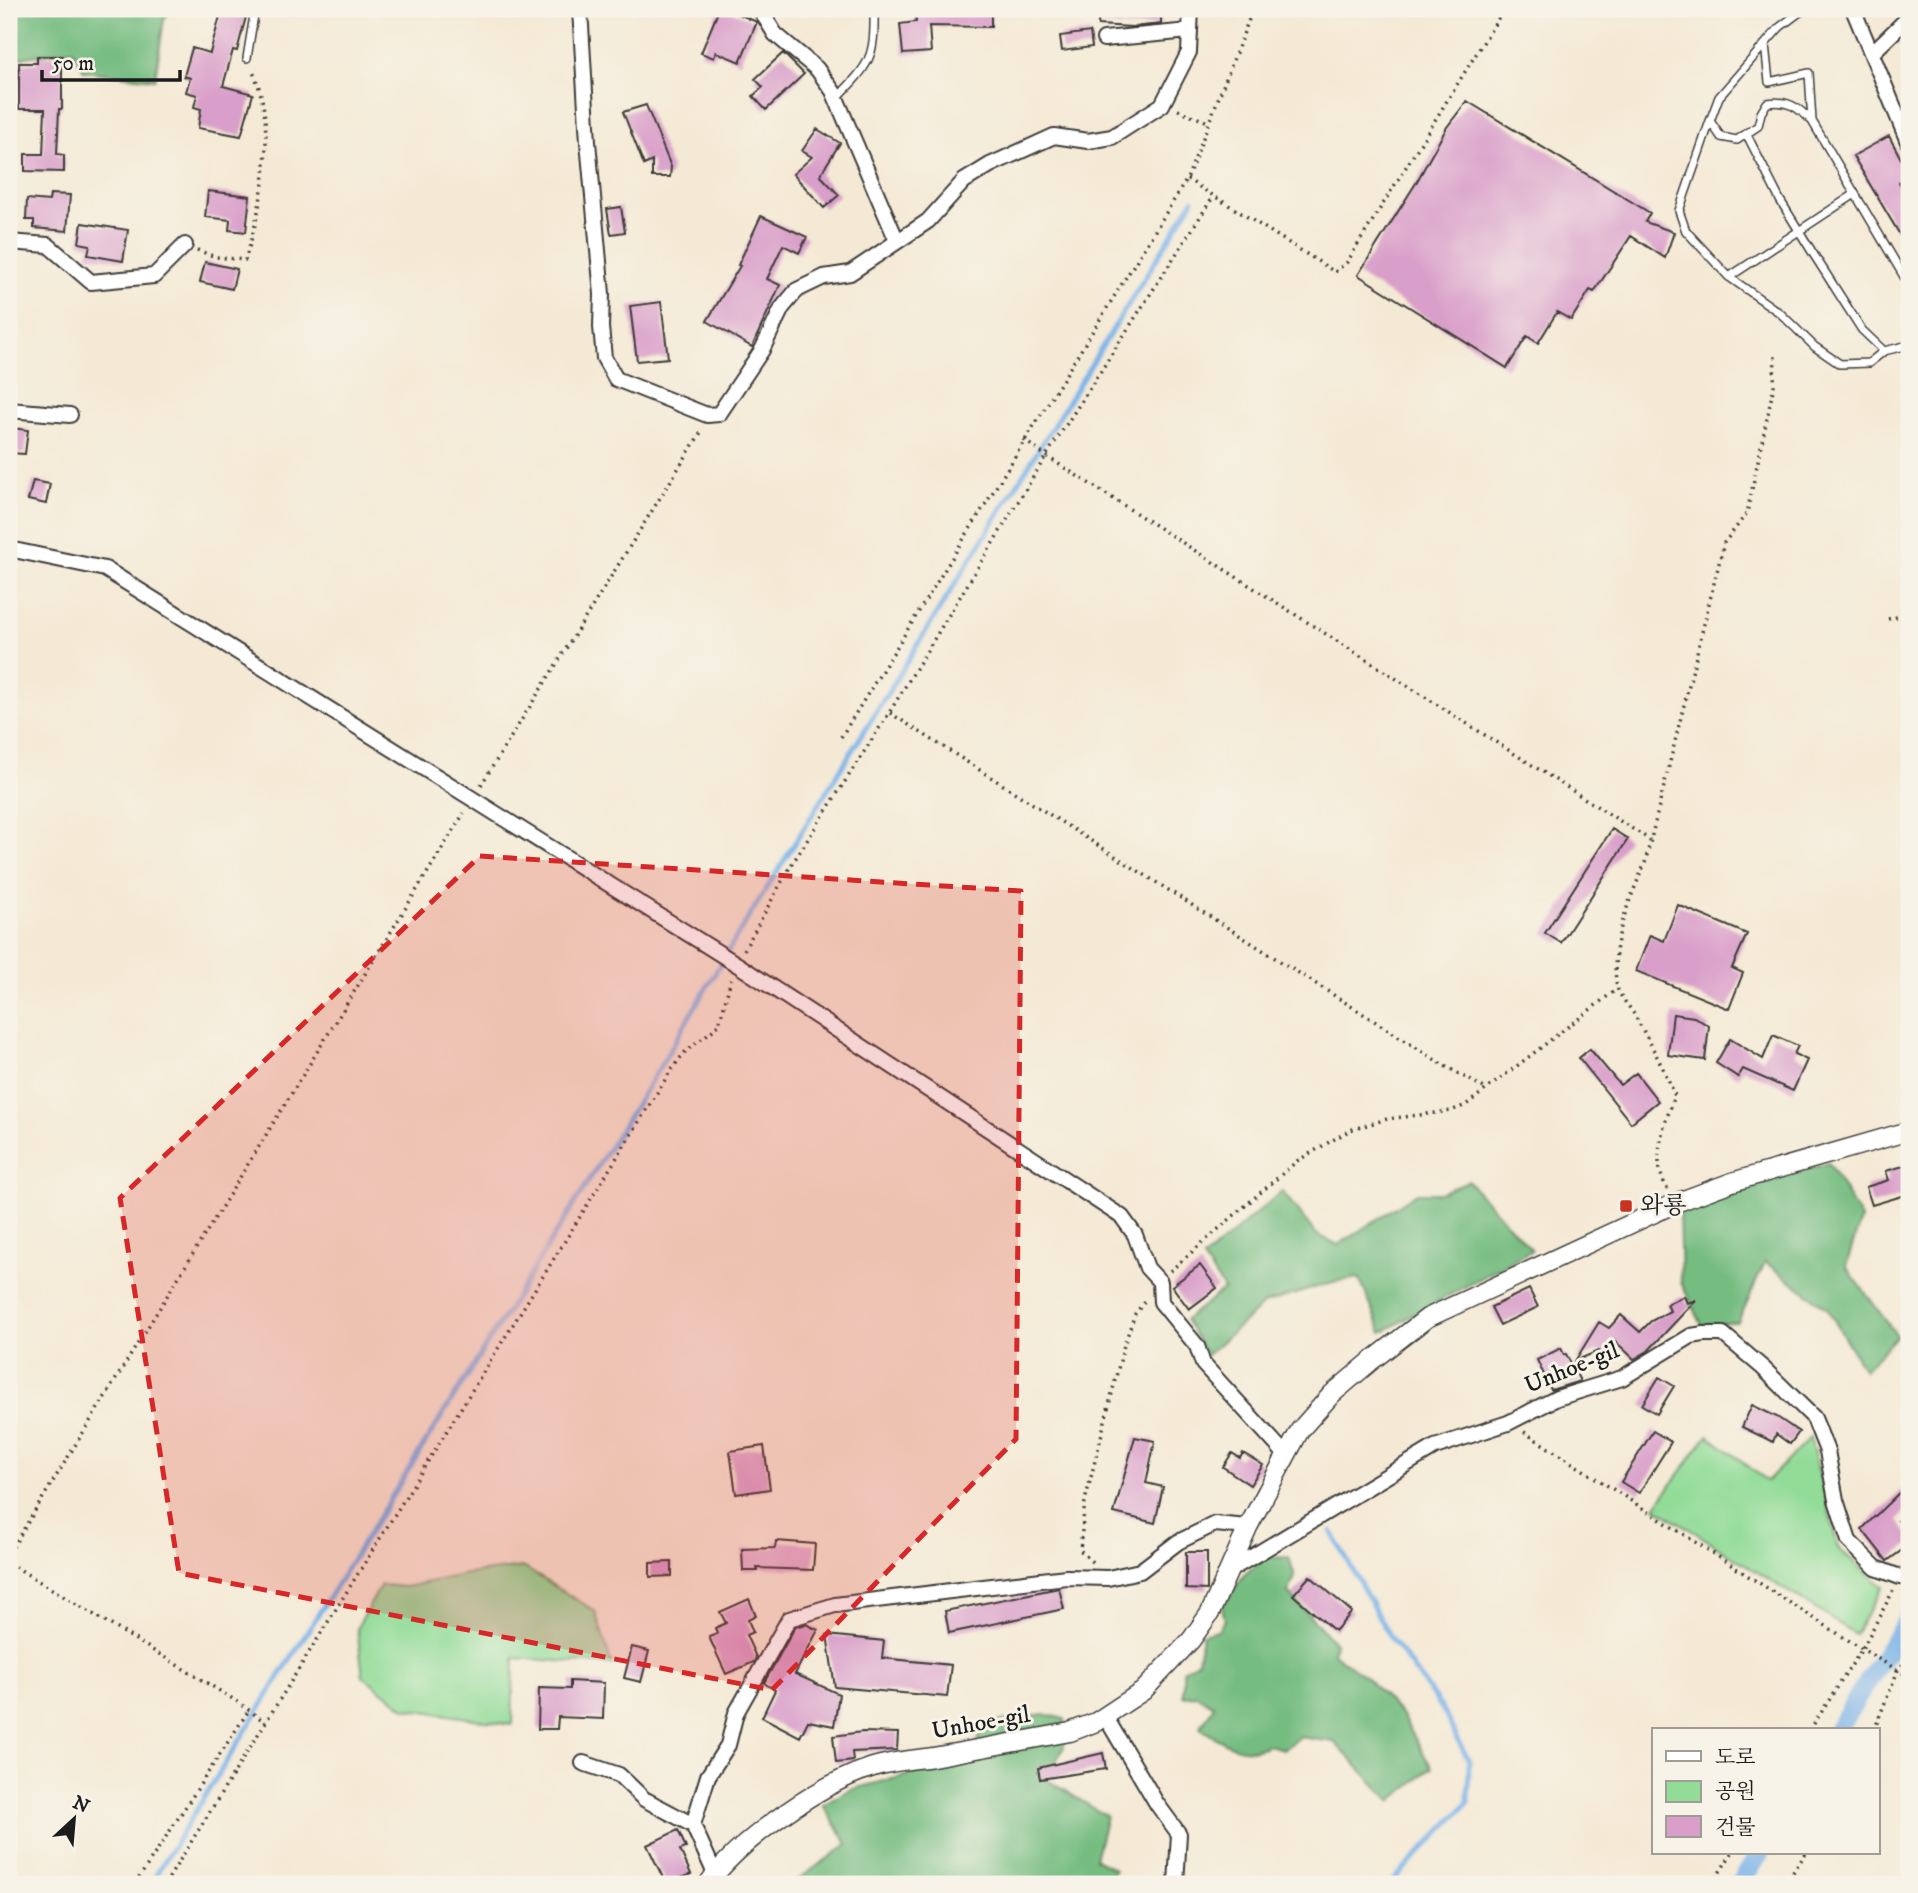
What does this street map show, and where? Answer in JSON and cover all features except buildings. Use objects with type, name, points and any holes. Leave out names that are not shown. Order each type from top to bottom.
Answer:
[{"type":"street","points":[[580,9],[588,142],[602,294],[604,358],[616,379],[707,415],[719,414],[762,349],[782,308],[797,290],[824,277],[850,273],[928,221],[964,181],[990,165],[1054,136],[1088,141],[1112,137],[1162,104],[1189,52],[1191,9]]},
{"type":"street","points":[[760,9],[775,34],[817,69],[836,99],[897,241]]},
{"type":"street","points":[[1853,9],[1909,144]]},
{"type":"street","points":[[1872,53],[1909,17]]},
{"type":"street","points":[[1104,39],[1190,31]]},
{"type":"street","points":[[9,242],[48,245],[91,282],[154,276],[185,245]]},
{"type":"street","points":[[9,410],[70,415]]},
{"type":"street","points":[[9,549],[105,569],[730,959],[1122,1217],[1135,1235],[1147,1268],[1160,1282],[1161,1302],[1197,1346],[1203,1364],[1286,1455]]},
{"type":"street","name":"Unhoe-gil","points":[[711,1879],[758,1834],[790,1810],[837,1782],[872,1767],[1070,1732],[1105,1716],[1143,1690],[1184,1648],[1210,1613],[1248,1527],[1300,1430],[1332,1394],[1427,1318],[1678,1202],[1732,1182],[1909,1131]]},
{"type":"street","name":"Unhoe-gil","points":[[1230,1570],[1435,1447],[1508,1423],[1557,1398],[1622,1378],[1690,1336],[1723,1334],[1763,1368],[1814,1418],[1827,1451],[1836,1500],[1849,1541],[1876,1568],[1905,1577]]},
{"type":"street","points":[[711,1879],[693,1825],[708,1776],[729,1745],[736,1713],[789,1619],[835,1605],[1066,1577],[1108,1578],[1140,1571],[1178,1542],[1214,1524],[1248,1527]]},
{"type":"street","points":[[1105,1716],[1157,1804],[1179,1833],[1176,1884]]},
{"type":"street","points":[[583,1763],[619,1775],[644,1799],[693,1825]]},
{"type":"lane","points":[[247,58],[255,9]]},
{"type":"lane","points":[[836,99],[862,72],[873,51],[874,9]]},
{"type":"lane","points":[[1804,9],[1780,27],[1719,97],[1679,211],[1686,231],[1729,276],[1780,313],[1815,347],[1840,364],[1869,363],[1884,351],[1909,345]]},
{"type":"lane","points":[[1765,44],[1769,82],[1809,73],[1812,121]]},
{"type":"lane","points":[[1710,121],[1721,137],[1737,141],[1758,126],[1767,103],[1783,101],[1799,108],[1812,121],[1909,285]]},
{"type":"lane","points":[[1747,135],[1780,200],[1862,330],[1884,351]]},
{"type":"lane","points":[[1729,276],[1855,194]]},
{"type":"path","points":[[841,737],[1187,178],[1253,9]]},
{"type":"path","points":[[1187,178],[1335,272],[1346,262],[1504,9]]},
{"type":"path","points":[[185,245],[216,257],[245,260],[266,168],[262,102],[258,82],[247,58]]},
{"type":"path","points":[[1162,104],[1208,122]]},
{"type":"path","points":[[166,1884],[263,1720],[670,1072],[684,1053],[719,1025],[728,986],[730,959],[746,947],[790,867],[889,713],[1045,456],[1213,197]]},
{"type":"path","points":[[1678,1202],[1661,1178],[1660,1134],[1675,1096],[1656,1055],[1617,989],[1617,953],[1625,911],[1645,863],[1724,542],[1746,513],[1774,385],[1775,355]]},
{"type":"path","points":[[9,1553],[702,432],[707,415]]},
{"type":"path","points":[[1024,440],[1045,456],[1650,840]]},
{"type":"path","points":[[1888,619],[1909,614]]},
{"type":"path","points":[[889,713],[1445,1066],[1486,1089]]},
{"type":"path","points":[[1108,1578],[1080,1550],[1085,1501],[1124,1345],[1135,1314],[1160,1282],[1182,1259],[1297,1161],[1350,1130],[1387,1119],[1451,1111],[1466,1105],[1617,989]]},
{"type":"path","points":[[1508,1423],[1909,1677]]},
{"type":"path","points":[[9,1563],[263,1720]]},
{"type":"path","points":[[1811,1728],[1905,1577]]},
{"type":"path","points":[[1875,1728],[1898,1670],[1909,1657]]},
{"type":"path","points":[[135,1884],[249,1710]]},
{"type":"path","points":[[1713,1884],[1731,1854]]},
{"type":"path","points":[[1785,1884],[1805,1854]]},
{"type":"highlighted area","points":[[480,856],[1021,891],[1016,1439],[772,1690],[179,1573],[120,1198]]},
{"type":"green space","points":[[9,9],[172,9],[164,19],[155,79],[84,71],[72,49],[9,60]]},
{"type":"green space","points":[[1829,1163],[1861,1219],[1846,1266],[1897,1336],[1864,1370],[1827,1308],[1765,1262],[1738,1322],[1702,1325],[1681,1282],[1679,1209]]},
{"type":"green space","points":[[1468,1181],[1532,1250],[1382,1332],[1359,1278],[1333,1282],[1264,1304],[1207,1355],[1185,1320],[1224,1289],[1203,1259],[1282,1191],[1316,1234],[1338,1245],[1417,1193],[1440,1193]]},
{"type":"green space","points":[[1708,1435],[1767,1481],[1810,1438],[1838,1548],[1883,1587],[1855,1634],[1655,1507]]},
{"type":"green space","points":[[1289,1557],[1295,1577],[1288,1592],[1335,1643],[1333,1653],[1367,1678],[1402,1716],[1432,1768],[1391,1801],[1334,1742],[1300,1737],[1283,1749],[1268,1745],[1259,1749],[1241,1749],[1200,1728],[1214,1706],[1196,1695],[1183,1696],[1183,1670],[1198,1661],[1202,1634],[1218,1630],[1225,1619],[1222,1607],[1244,1575],[1265,1558]]},
{"type":"green space","points":[[523,1567],[595,1611],[612,1665],[514,1658],[512,1725],[405,1708],[363,1676],[357,1628],[381,1585],[405,1587],[467,1574]]},
{"type":"green space","points":[[1043,1714],[1065,1719],[1064,1747],[1046,1779],[1106,1816],[1095,1859],[1115,1869],[1109,1884],[792,1884],[848,1844],[823,1805],[849,1790],[972,1759],[983,1725]]},
{"type":"waterway","points":[[150,1884],[661,1065],[731,946],[1193,200]]},
{"type":"waterway","points":[[1331,1531],[1390,1637],[1441,1707],[1469,1761],[1468,1803],[1390,1884]]},
{"type":"waterway","points":[[1838,1728],[1909,1617]]},
{"type":"waterway","points":[[1740,1884],[1759,1854]]},
{"type":"place","name":"와룡","points":[[1626,1206]]}]
